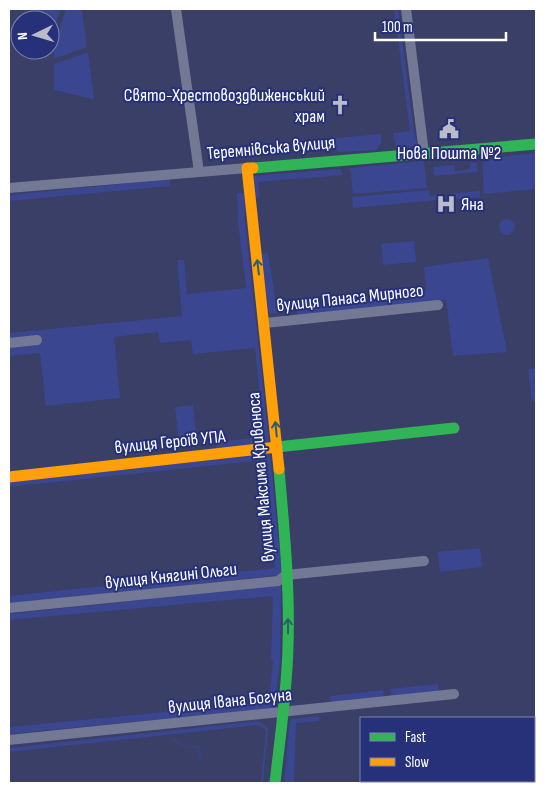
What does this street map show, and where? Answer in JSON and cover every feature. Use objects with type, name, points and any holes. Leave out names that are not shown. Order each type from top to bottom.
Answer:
[{"type":"street","points":[[176,9],[199,172]]},
{"type":"street","points":[[406,9],[424,153]]},
{"type":"street","name":"Теремнівська вулиця","points":[[9,188],[536,144]]},
{"type":"street","name":"вулиця Максима Кривоноса","points":[[247,168],[278,448],[286,575],[288,626],[286,674],[275,783]]},
{"type":"street","name":"вулиця Панаса Мирного","points":[[265,323],[438,306]]},
{"type":"street","points":[[9,343],[36,340]]},
{"type":"street","name":"вулиця Героїв УПА","points":[[9,477],[454,428]]},
{"type":"street","name":"вулиця Княгині Ольги","points":[[9,608],[278,581],[286,575],[424,561]]},
{"type":"street","name":"вулиця Івана Богуна","points":[[9,740],[454,694]]},
{"type":"shaded area","points":[[61,9],[60,12],[60,10],[35,10]]},
{"type":"shaded area","points":[[66,9],[82,9],[87,47],[60,57],[60,27]]},
{"type":"shaded area","points":[[394,9],[398,9],[417,144],[404,148],[396,148],[393,133],[410,131]]},
{"type":"shaded area","points":[[88,52],[94,98],[54,90],[54,64]]},
{"type":"shaded area","points":[[381,134],[381,144],[376,150],[340,152],[336,150],[335,138]]},
{"type":"shaded area","points":[[536,153],[536,189],[484,194],[482,163],[497,157]]},
{"type":"shaded area","points":[[424,161],[427,188],[353,194],[350,168]]},
{"type":"shaded area","points":[[470,163],[477,163],[478,172],[434,176],[433,167],[454,165],[455,171],[470,169]]},
{"type":"shaded area","points":[[340,169],[343,175],[258,182],[260,197],[255,198],[252,176]]},
{"type":"shaded area","points":[[170,179],[170,186],[9,201],[9,195]]},
{"type":"shaded area","points":[[429,190],[430,196],[438,195],[438,200],[353,208],[352,197]]},
{"type":"shaded area","points":[[480,191],[480,197],[448,200],[448,194]]},
{"type":"shaded area","points":[[237,193],[244,193],[245,221],[269,442],[216,448],[216,442],[264,437],[255,348],[193,354],[191,340],[160,343],[158,332],[114,337],[120,398],[46,406],[40,353],[9,356],[9,346],[42,342],[41,336],[9,339],[9,333],[182,316],[177,260],[184,260],[187,294],[246,288],[238,222]]},
{"type":"shaded area","points":[[504,219],[510,219],[515,224],[513,233],[504,235],[499,230],[499,224]]},
{"type":"shaded area","points":[[414,241],[416,262],[383,265],[381,244]]},
{"type":"shaded area","points":[[268,253],[277,310],[286,308],[287,312],[269,314],[260,254]]},
{"type":"shaded area","points":[[488,258],[507,352],[453,356],[446,300],[298,317],[296,307],[426,291],[424,267]]},
{"type":"shaded area","points":[[536,368],[536,401],[532,401],[528,369]]},
{"type":"shaded area","points":[[193,405],[197,441],[179,443],[175,407]]},
{"type":"shaded area","points":[[270,454],[282,575],[9,604],[9,596],[275,568],[263,460],[9,487],[9,482]]},
{"type":"shaded area","points":[[480,548],[482,567],[440,572],[438,552]]},
{"type":"shaded area","points":[[281,585],[280,661],[274,708],[9,734],[9,727],[269,702],[273,661],[271,660],[273,596],[9,620],[9,614]]},
{"type":"shaded area","points":[[438,684],[439,691],[391,697],[390,689]]},
{"type":"shaded area","points":[[383,690],[384,697],[331,703],[330,696]]},
{"type":"shaded area","points":[[319,716],[319,721],[296,723],[294,783],[284,783],[290,719]]},
{"type":"shaded area","points":[[258,721],[268,728],[263,783],[261,783],[266,730],[258,725],[9,752],[9,748]]},
{"type":"shaded area","points":[[174,737],[185,745],[200,746],[203,758],[199,760],[196,757],[198,750],[181,746],[171,740]]},
{"type":"traffic: fast","points":[[253,168],[536,144]]},
{"type":"traffic: fast","points":[[277,447],[454,428]]},
{"type":"traffic: fast","points":[[275,783],[286,680],[288,624],[286,558],[279,469]]},
{"type":"traffic: slow","points":[[253,168],[247,168],[279,469]]},
{"type":"traffic: slow","points":[[9,477],[277,447]]},
{"type":"place","name":"Свято-Хрестовоздвиженський храм","points":[[340,105]]},
{"type":"place","name":"Нова Пошта №2","points":[[449,129]]},
{"type":"place","name":"Яна","points":[[446,204]]}]
